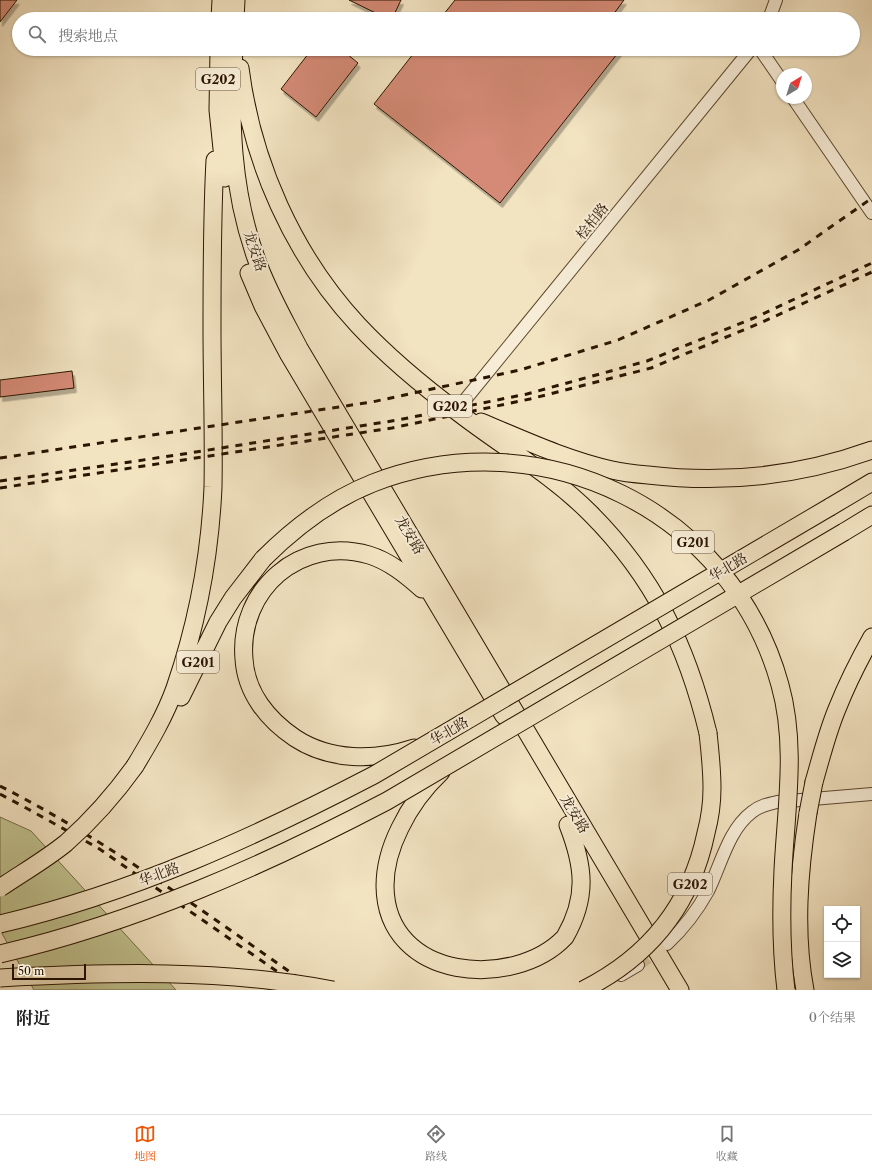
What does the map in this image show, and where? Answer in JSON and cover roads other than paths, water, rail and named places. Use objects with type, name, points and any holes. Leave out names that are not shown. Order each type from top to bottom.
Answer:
[{"type":"highway","points":[[220,12],[221,0]]},
{"type":"highway","points":[[235,12],[236,0]]},
{"type":"highway","name":"龙安路","points":[[219,56],[218,110],[224,171],[233,221],[245,263],[263,306],[289,355],[666,990]]},
{"type":"highway","name":"龙安路","points":[[234,56],[232,112],[236,177],[243,219],[256,259],[274,300],[299,348],[680,990]]},
{"type":"highway","name":"G202","points":[[239,56],[247,113],[259,154],[288,226],[332,295],[357,324],[387,354],[486,434],[543,472],[596,519],[636,567],[661,606],[681,647],[700,702],[708,733],[712,761],[710,818],[697,869],[688,890],[662,928],[644,947],[617,970],[583,990]]},
{"type":"highway","name":"G202","points":[[135,766],[157,728],[174,690],[190,640],[201,590],[208,539],[212,488],[213,199],[218,110]]},
{"type":"highway","points":[[456,411],[581,462],[612,470],[677,478],[715,479],[751,477],[791,472],[826,465],[872,450]]},
{"type":"highway","name":"G201","points":[[0,888],[44,859],[65,843],[113,796],[169,717],[218,622],[238,591],[263,559],[284,539],[327,506],[373,483],[399,474],[424,468],[483,462],[535,466],[587,479],[612,489],[654,512],[699,547],[718,566],[733,586],[759,628],[772,659],[786,711],[789,737],[789,788],[783,873],[782,922],[786,990]]},
{"type":"highway","name":"华北路","points":[[0,924],[80,902],[143,880],[204,857],[308,809],[374,775],[431,742],[872,482]]},
{"type":"highway","name":"华北路","points":[[0,954],[54,940],[119,920],[226,880],[337,828],[387,801],[872,515]]},
{"type":"highway","points":[[431,742],[394,754],[372,757],[334,754],[317,750],[300,741],[274,722],[262,708],[247,677],[243,644],[246,623],[254,604],[263,590],[276,575],[293,562],[312,554],[329,551],[350,551],[369,555],[390,564],[408,576],[438,607]]},
{"type":"highway","points":[[805,990],[799,938],[799,890],[808,813],[814,782],[837,710],[854,669],[872,637]]},
{"type":"highway","points":[[449,764],[425,789],[404,820],[390,853],[386,869],[385,886],[387,903],[392,920],[399,936],[408,949],[431,970],[445,977],[467,984]]},
{"type":"highway","points":[[511,981],[532,972],[545,962],[562,942],[570,929],[580,895],[582,877],[580,860],[568,824]]},
{"type":"highway","points":[[0,970],[7,990]]},
{"type":"highway","points":[[0,978],[116,973],[196,975],[270,981],[333,990]]},
{"type":"highway","points":[[196,975],[294,990]]},
{"type":"street","points":[[772,12],[776,0]]},
{"type":"street","name":"桧柏路","points":[[456,411],[745,56]]},
{"type":"street","points":[[765,56],[776,73]]},
{"type":"street","points":[[797,104],[872,213]]},
{"type":"street","points":[[667,944],[684,928],[698,908],[718,870],[738,826],[753,811],[764,805],[777,802],[872,794]]},
{"type":"street","points":[[599,990],[638,965]]},
{"type":"tunnel","points":[[638,965],[663,947]]},
{"type":"railway","points":[[0,458],[372,402],[520,370],[618,340],[709,300],[798,250],[872,198]]},
{"type":"railway","points":[[0,481],[398,420],[527,394],[647,361],[754,318],[872,263]]},
{"type":"railway","points":[[0,488],[392,428],[530,399],[651,368],[758,324],[872,272]]},
{"type":"railway","points":[[0,786],[42,808],[122,857],[200,909],[316,990]]},
{"type":"railway","points":[[0,794],[98,848],[304,990]]}]
